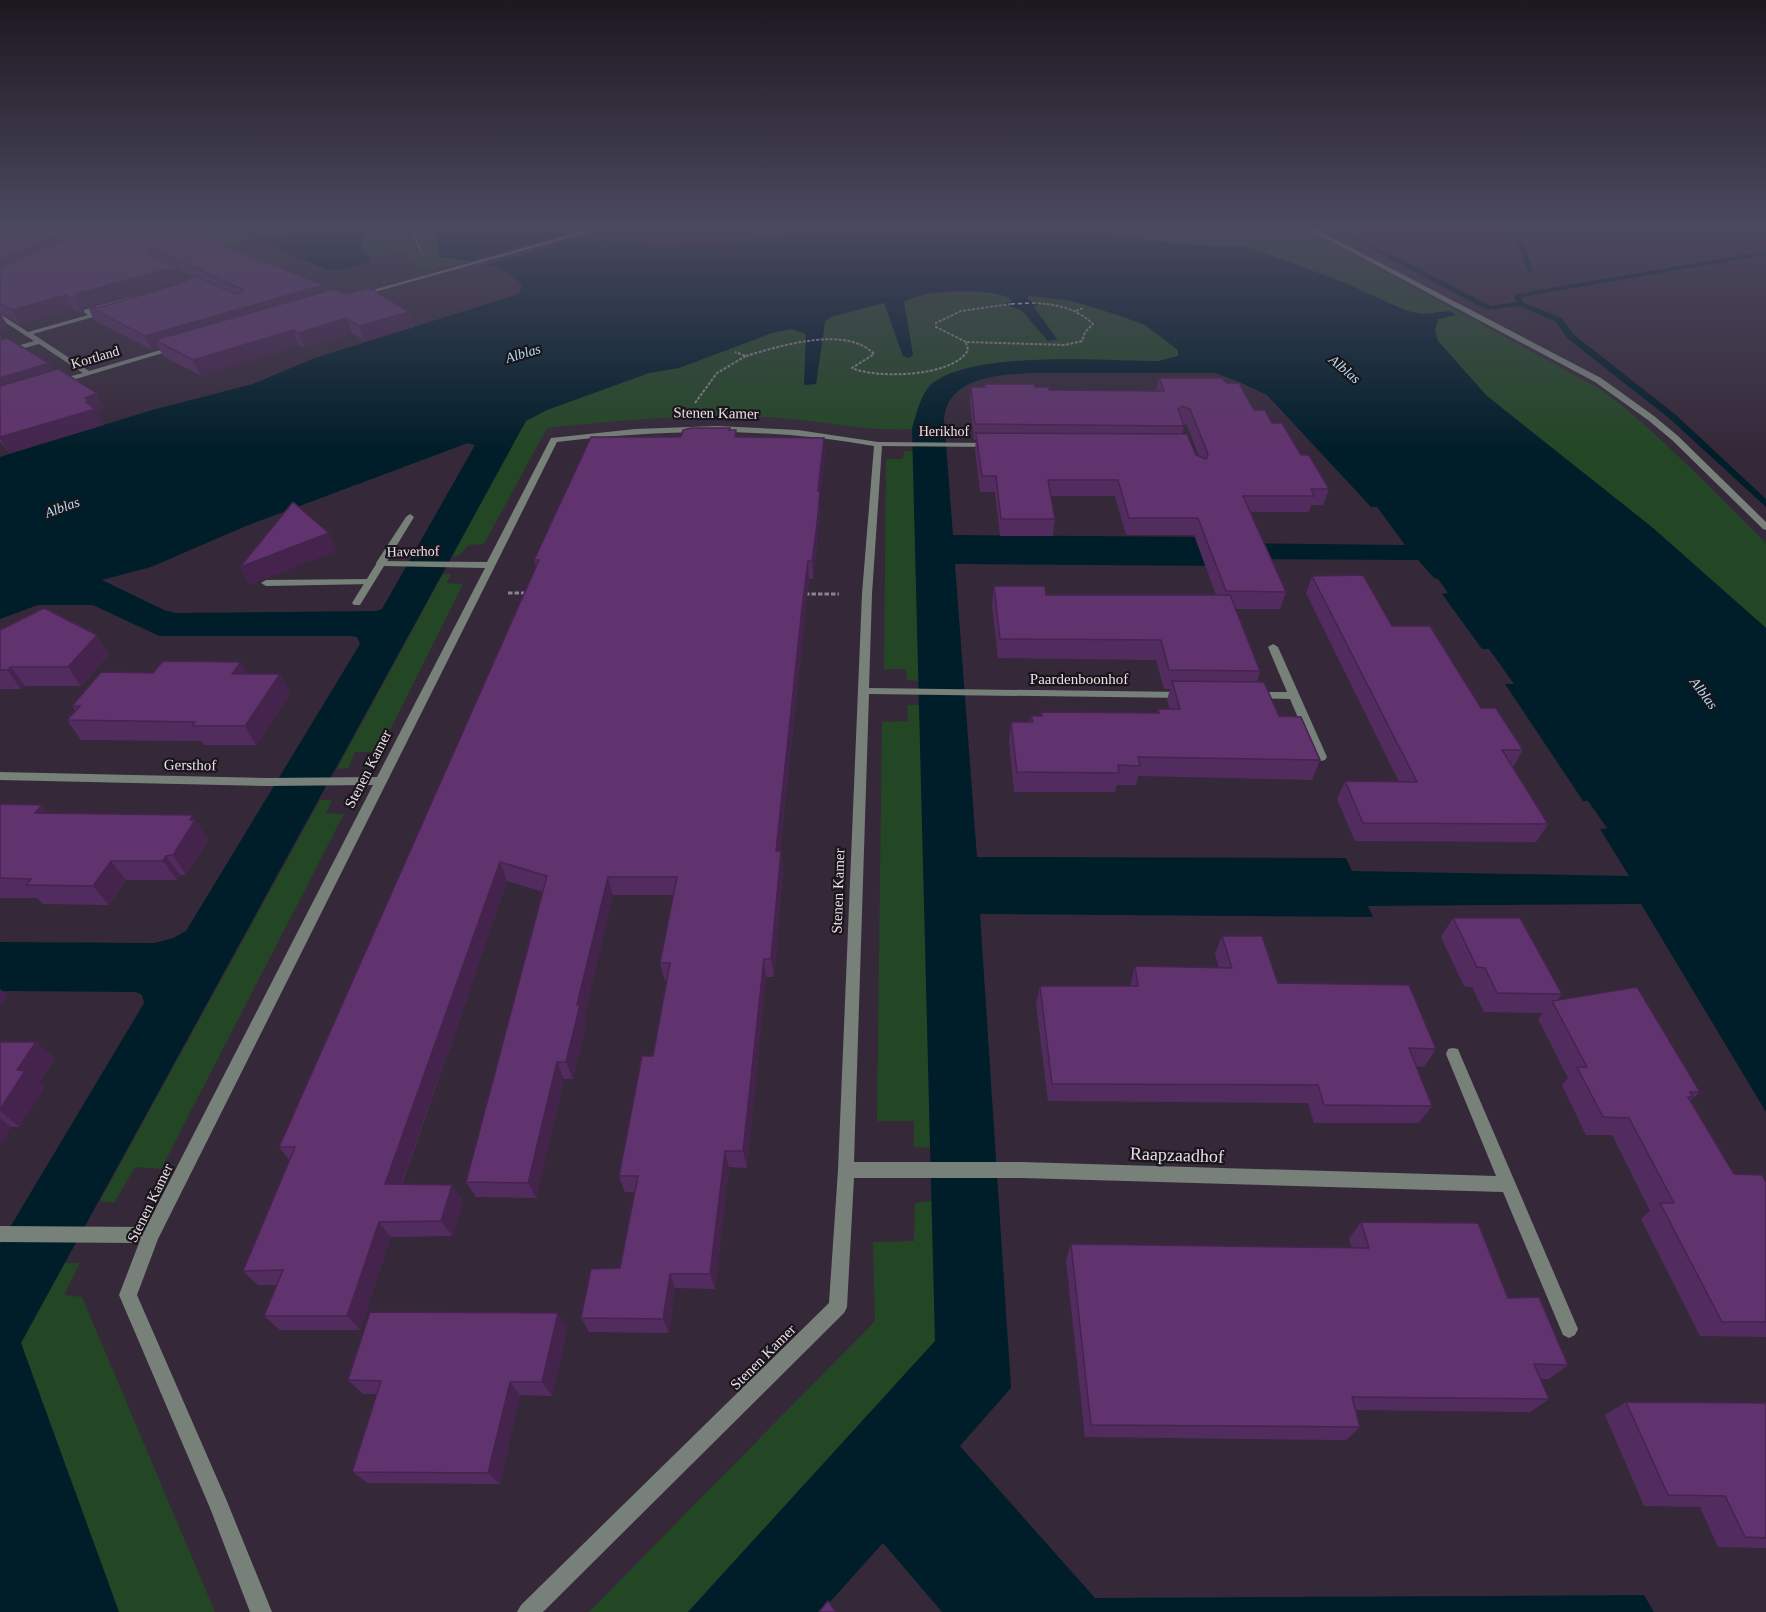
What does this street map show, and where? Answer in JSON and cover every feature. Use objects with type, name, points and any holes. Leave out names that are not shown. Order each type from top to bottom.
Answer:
[{"type":"street","points":[[112,316],[102,319],[86,311],[129,299]]},
{"type":"street","points":[[1445,299],[1598,380],[1651,418],[1766,527]]},
{"type":"street","points":[[27,334],[94,315]]},
{"type":"street","points":[[0,316],[88,373]]},
{"type":"street","points":[[0,353],[39,342]]},
{"type":"street","name":"Kortland","points":[[55,383],[180,346]]},
{"type":"street","name":"Stenen Kamer","points":[[261,1612],[219,1506],[128,1295],[151,1235],[554,440],[625,431],[697,427],[834,435],[878,444],[867,594],[846,1170],[838,1307],[528,1612]]},
{"type":"street","name":"Herikhof","points":[[878,444],[1002,445]]},
{"type":"street","points":[[381,563],[410,517]]},
{"type":"street","name":"Haverhof","points":[[357,603],[381,563],[490,565]]},
{"type":"street","points":[[266,583],[370,582]]},
{"type":"street","points":[[1273,647],[1321,757]]},
{"type":"street","name":"Paardenboonhof","points":[[863,691],[1201,695]]},
{"type":"street","points":[[1248,695],[1294,696]]},
{"type":"street","name":"Gersthof","points":[[0,776],[266,782],[380,781]]},
{"type":"street","points":[[1453,1054],[1569,1329]]},
{"type":"street","name":"Raapzaadhof","points":[[846,1170],[1022,1170],[1508,1184]]},
{"type":"street","points":[[0,1234],[151,1235]]},
{"type":"path","points":[[1011,304],[958,312],[938,320],[936,327],[966,342],[1065,345],[1082,341],[1085,332],[1093,324],[1076,311],[1061,305],[1034,303]]},
{"type":"path","points":[[1076,311],[1083,308]]},
{"type":"path","points":[[697,427],[693,406],[697,398],[717,373],[746,356],[786,344],[845,340],[867,345],[874,354],[852,368],[855,370],[877,373],[915,372],[943,367],[964,358],[968,350],[966,342]]},
{"type":"path","points":[[735,352],[746,356]]},
{"type":"path","points":[[477,592],[536,593]]},
{"type":"path","points":[[796,594],[867,594]]},
{"type":"green space","points":[[0,299],[14,299],[0,303]]},
{"type":"green space","points":[[912,299],[1012,299],[1010,306],[1021,310],[1054,342],[1056,339],[1034,307],[1036,305],[1030,299],[1072,301],[1145,325],[1178,350],[1178,356],[1159,361],[1074,359],[1009,362],[979,366],[953,373],[933,383],[925,392],[912,429],[862,428],[796,419],[751,416],[692,416],[547,428],[484,544],[468,545],[460,555],[452,557],[526,421],[547,410],[649,373],[679,368],[772,333],[791,329],[806,334],[804,385],[816,384],[825,322],[835,314],[884,302],[903,356],[913,355],[904,302]]},
{"type":"green space","points":[[1381,299],[1435,299],[1603,391],[1646,426],[1766,543],[1766,628],[1653,528],[1487,396],[1438,341],[1435,330],[1438,319],[1455,315],[1450,311],[1423,314],[1407,311]]},
{"type":"green space","points":[[904,451],[913,451],[919,681],[907,680],[906,669],[884,669],[886,459],[903,459]]},
{"type":"green space","points":[[443,574],[451,574],[446,583],[463,584],[379,752],[355,752],[348,768],[337,769]]},
{"type":"green space","points":[[907,705],[920,705],[930,1148],[914,1147],[914,1121],[877,1121],[882,722],[908,721]]},
{"type":"green space","points":[[320,800],[332,800],[326,813],[344,814],[161,1169],[135,1167],[114,1203],[100,1201]]},
{"type":"green space","points":[[932,1201],[935,1341],[688,1612],[589,1612],[875,1321],[873,1242],[914,1241],[915,1203]]},
{"type":"green space","points":[[64,1263],[80,1263],[64,1295],[82,1297],[215,1612],[119,1612],[21,1343]]},
{"type":"water","name":"Alblas","points":[[502,299],[910,299],[904,302],[913,355],[909,358],[903,356],[884,303],[830,317],[825,322],[816,384],[804,385],[806,334],[791,329],[772,333],[679,368],[649,373],[547,410],[526,421],[21,1343],[119,1612],[0,1612],[0,1244],[144,1003],[142,995],[136,992],[0,991],[0,942],[155,943],[173,938],[186,931],[360,644],[357,637],[351,636],[159,636],[93,605],[38,605],[0,619],[0,457],[152,410],[253,384],[315,358]],"holes":[[[468,443],[475,445],[382,609],[376,611],[176,613],[164,610],[102,580],[151,567],[246,526]]]},
{"type":"water","points":[[1012,299],[1028,299],[1040,304],[1034,307],[1057,339],[1048,341],[1021,310],[1004,304],[1011,302]]},
{"type":"water","name":"Alblas","points":[[1059,299],[1381,299],[1407,311],[1423,314],[1450,311],[1456,315],[1438,319],[1435,330],[1438,341],[1487,396],[1653,528],[1766,628],[1766,1112],[1641,904],[1368,906],[1373,917],[980,914],[1011,1388],[960,1446],[1095,1598],[1644,1595],[1654,1612],[942,1612],[883,1543],[821,1612],[688,1612],[935,1341],[912,429],[925,392],[933,383],[953,373],[979,366],[1009,362],[1074,359],[1159,361],[1178,356],[1178,350],[1145,325],[1072,301]],"holes":[[[1031,373],[1215,373],[1267,395],[1371,507],[1377,507],[1405,545],[1218,543],[1216,537],[953,535],[944,418],[948,404],[965,386],[990,377]],[[1226,559],[1418,560],[1434,578],[1438,579],[1448,593],[1442,594],[1482,649],[1489,649],[1514,684],[1505,684],[1583,801],[1588,801],[1607,828],[1600,829],[1629,876],[1352,871],[1346,858],[977,857],[955,564],[1228,566]]]},
{"type":"building","points":[[0,299],[51,299],[12,310],[0,304]]},
{"type":"building","points":[[127,299],[273,299],[145,336],[87,306],[97,308]]},
{"type":"building","points":[[298,299],[388,299],[409,312],[359,326],[347,318],[298,333],[293,330],[193,360],[155,340]]},
{"type":"building","points":[[7,338],[49,363],[0,378],[0,340]]},
{"type":"building","points":[[58,369],[97,393],[85,398],[89,401],[86,402],[95,409],[0,437],[0,386]]},
{"type":"building","points":[[1159,378],[1221,378],[1227,383],[1239,383],[1254,410],[1265,410],[1272,423],[1282,423],[1301,455],[1309,455],[1329,489],[1311,489],[1314,496],[1243,496],[1286,592],[1226,591],[1198,518],[1129,518],[1118,480],[1048,480],[1055,519],[1001,519],[996,476],[982,476],[976,433],[1187,434],[1196,455],[1206,459],[1208,454],[1190,409],[1182,406],[1178,409],[1184,426],[975,424],[971,387],[985,387],[985,384],[1034,384],[1035,387],[1049,387],[1049,390],[1164,391]]},
{"type":"building","points":[[730,428],[729,430],[736,430],[735,437],[824,438],[817,524],[812,561],[808,561],[802,608],[776,851],[781,851],[771,959],[764,959],[743,1151],[725,1151],[710,1274],[670,1274],[663,1319],[581,1318],[591,1269],[620,1268],[638,1176],[619,1176],[642,1056],[653,1056],[670,963],[660,963],[677,877],[608,877],[577,1005],[580,1005],[566,1062],[557,1062],[528,1183],[466,1182],[547,876],[500,862],[385,1184],[452,1185],[441,1221],[379,1222],[347,1316],[264,1316],[283,1270],[243,1271],[295,1147],[279,1147],[539,560],[534,560],[591,437],[681,437],[683,430]]},
{"type":"building","points":[[293,502],[329,533],[240,567]]},
{"type":"building","points":[[1363,575],[1392,626],[1430,626],[1481,708],[1496,708],[1523,750],[1502,750],[1548,824],[1363,823],[1345,781],[1417,782],[1312,576]]},
{"type":"building","points":[[994,586],[1045,586],[1046,595],[1230,595],[1260,671],[1169,670],[1161,640],[1000,639]]},
{"type":"building","points":[[44,608],[97,635],[68,667],[11,667],[7,670],[0,670],[0,630]]},
{"type":"building","points":[[163,661],[241,662],[232,674],[280,674],[245,726],[192,726],[195,722],[67,720],[80,706],[72,706],[101,672],[153,673]]},
{"type":"building","points":[[1172,681],[1264,682],[1279,716],[1301,717],[1320,760],[1138,757],[1140,766],[1118,765],[1119,773],[1017,772],[1011,722],[1033,722],[1031,716],[1042,716],[1041,712],[1159,713],[1158,709],[1180,709]]},
{"type":"building","points":[[0,804],[42,805],[35,813],[193,815],[190,820],[195,820],[173,855],[166,856],[163,861],[111,861],[93,886],[26,885],[31,879],[0,878]]},
{"type":"building","points":[[1453,918],[1520,918],[1562,994],[1497,993],[1485,968],[1477,967]]},
{"type":"building","points":[[1222,936],[1262,936],[1278,983],[1409,985],[1436,1049],[1409,1048],[1432,1106],[1324,1105],[1318,1085],[1052,1084],[1040,986],[1138,986],[1135,966],[1232,968]]},
{"type":"building","points":[[1637,987],[1700,1092],[1690,1092],[1693,1097],[1688,1097],[1734,1174],[1762,1175],[1766,1182],[1766,1322],[1722,1322],[1660,1203],[1674,1203],[1629,1118],[1603,1117],[1577,1067],[1587,1067],[1552,1001]]},
{"type":"building","points":[[0,1042],[36,1042],[17,1070],[25,1071],[0,1109]]},
{"type":"building","points":[[1361,1222],[1478,1223],[1508,1298],[1539,1297],[1568,1365],[1534,1364],[1549,1399],[1352,1397],[1360,1427],[1091,1425],[1071,1244],[1369,1248]]},
{"type":"building","points":[[370,1312],[558,1313],[542,1382],[510,1382],[488,1473],[352,1472],[381,1381],[348,1380]]},
{"type":"building","points":[[1626,1402],[1766,1403],[1766,1538],[1745,1537],[1725,1496],[1668,1495]]},
{"type":"building","points":[[828,1601],[836,1612],[819,1612]]},
{"type":"waterway","points":[[1473,299],[1490,308],[1521,304]]},
{"type":"waterway","points":[[1519,299],[1521,304]]},
{"type":"waterway","points":[[1521,304],[1559,320],[1570,336],[1673,417],[1766,504]]},
{"type":"ferry route","points":[[1011,304],[1033,303]]}]
